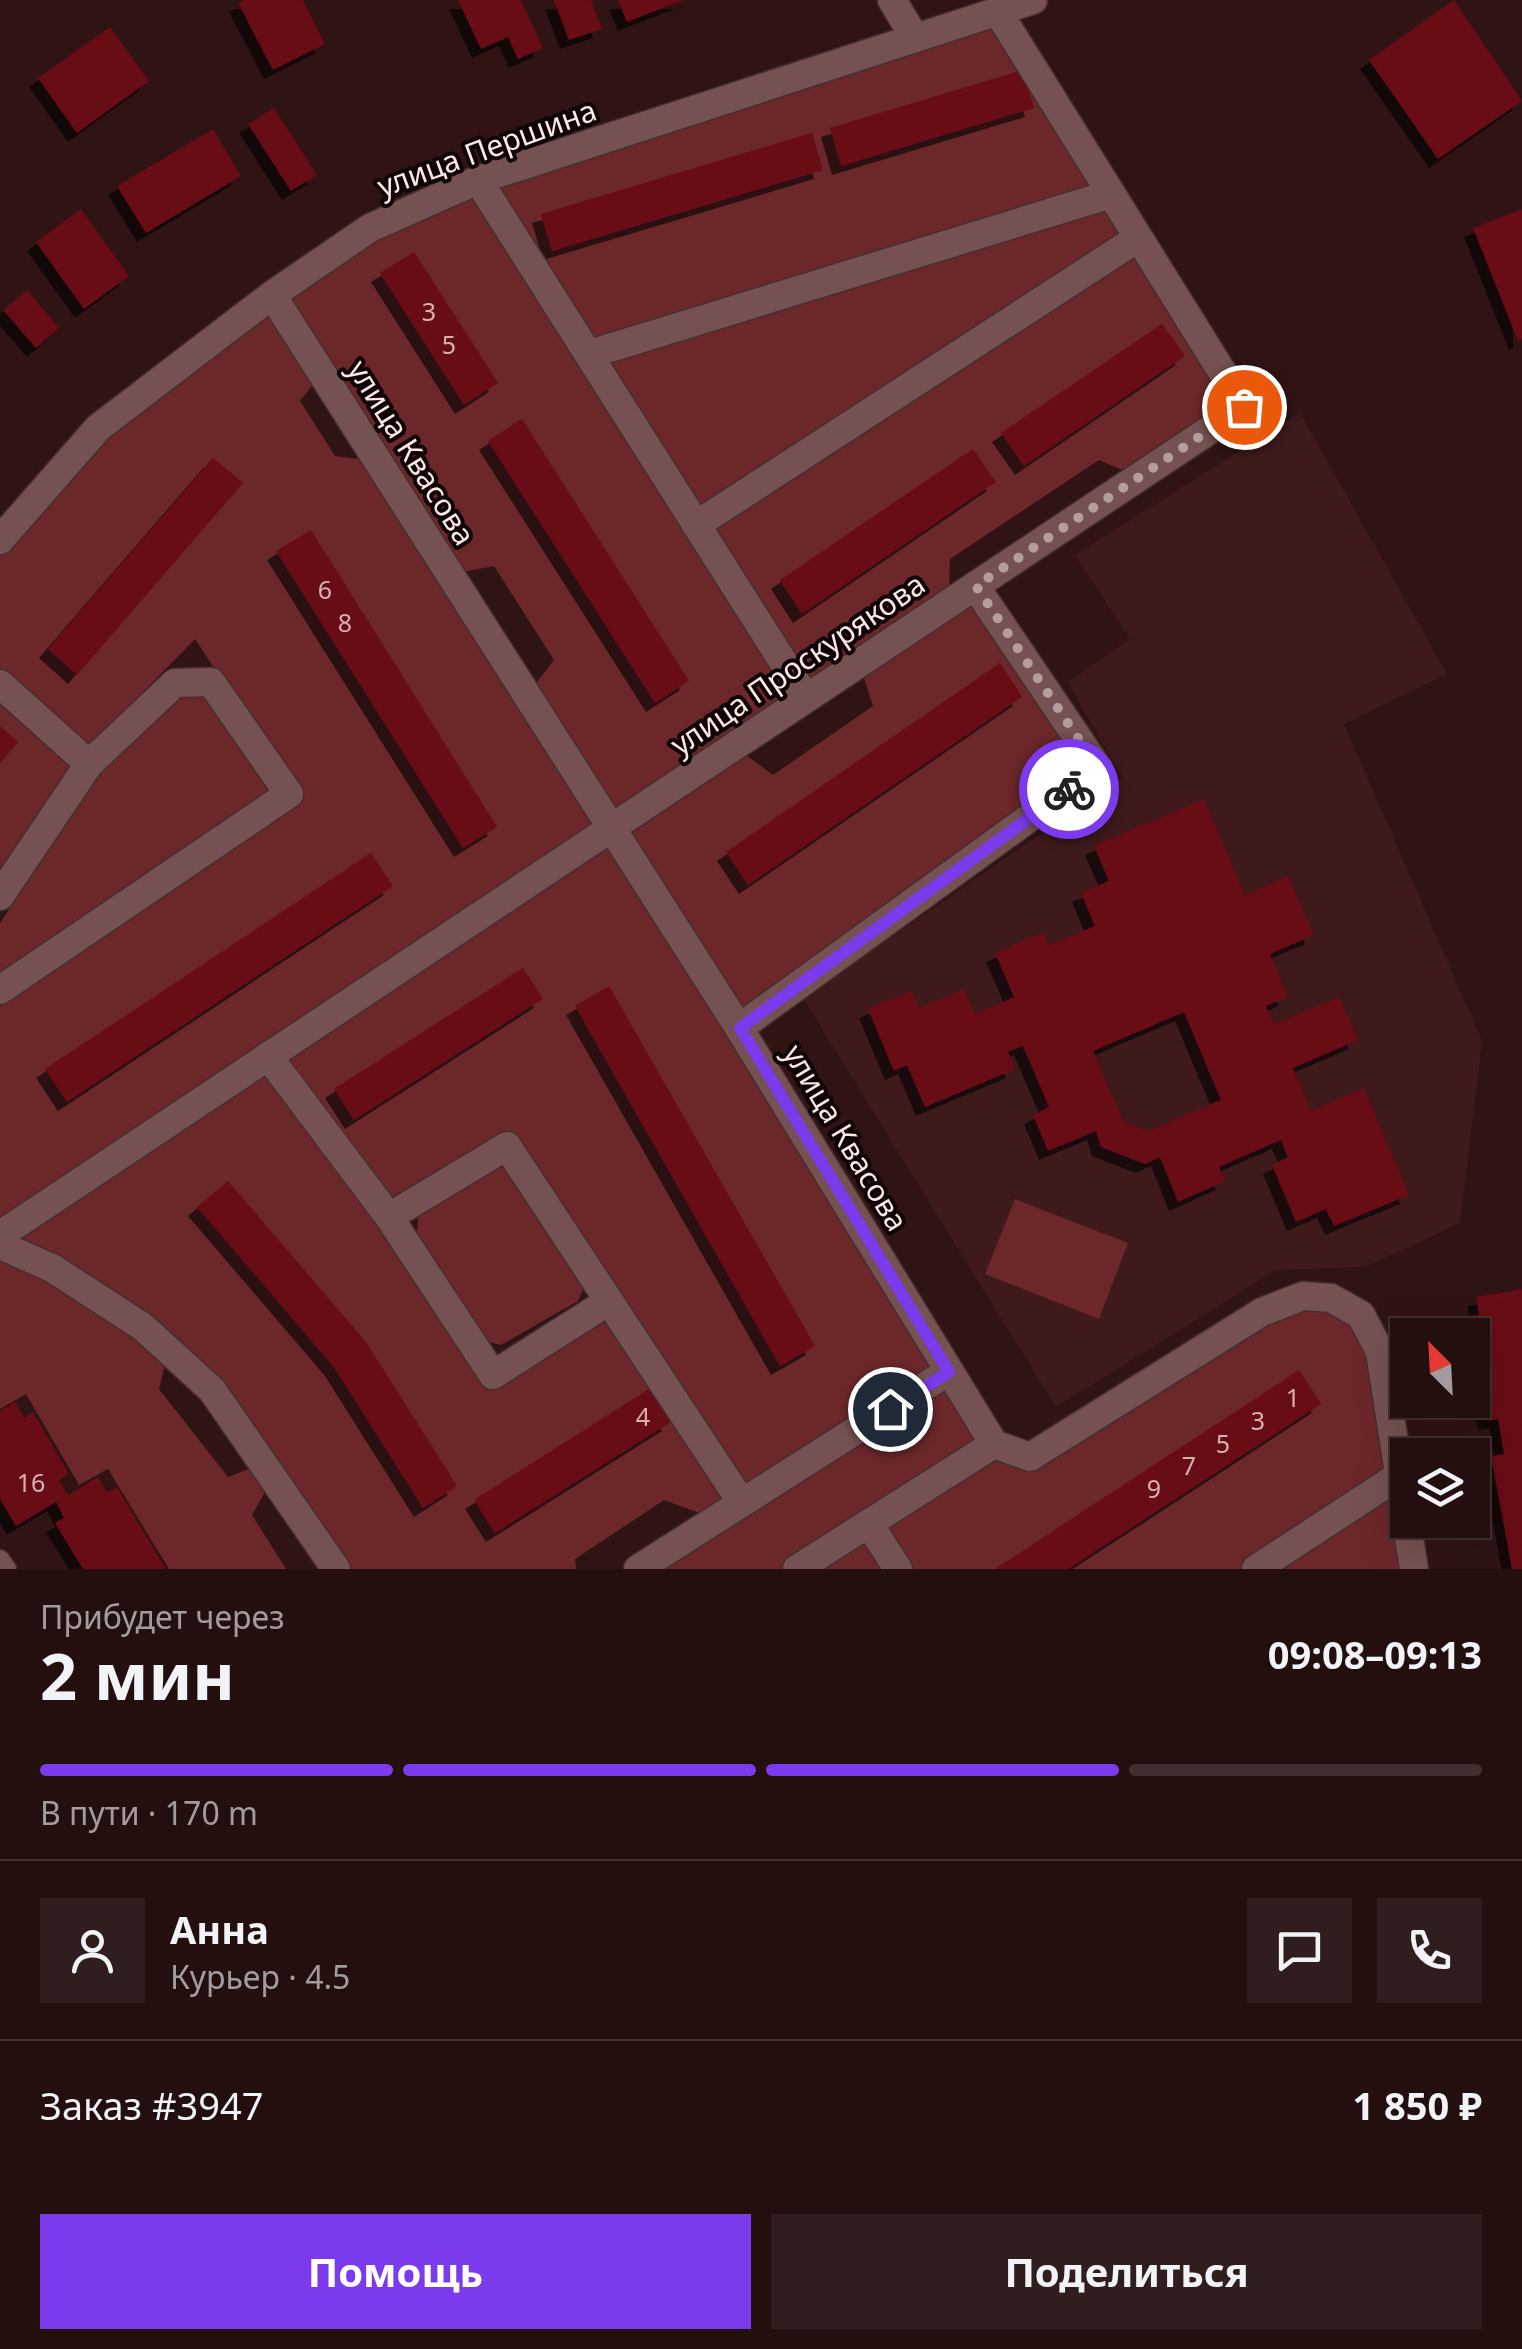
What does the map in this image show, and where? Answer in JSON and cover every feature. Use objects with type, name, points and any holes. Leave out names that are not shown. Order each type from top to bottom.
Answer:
[{"type":"street","points":[[892,0],[915,38]]},
{"type":"street","name":"улица Першина","points":[[0,540],[98,428],[272,295],[370,228],[478,180],[1033,0]]},
{"type":"street","name":"улица Проскурякова","points":[[0,1235],[1244,407],[998,12]]},
{"type":"street","points":[[478,180],[806,698]]},
{"type":"street","points":[[590,354],[1111,194]]},
{"type":"street","points":[[696,526],[1138,238]]},
{"type":"street","name":"улица Квасова","points":[[272,295],[740,1028],[994,1444]]},
{"type":"street","points":[[740,1028],[1098,768],[976,586]]},
{"type":"street","points":[[0,896],[90,764],[175,683],[211,682],[288,794],[0,990]]},
{"type":"street","points":[[0,684],[90,764]]},
{"type":"street","points":[[268,1056],[390,1217],[493,1374],[609,1301]]},
{"type":"street","points":[[390,1217],[507,1146],[742,1502]]},
{"type":"street","points":[[0,1245],[52,1268],[144,1327],[212,1390],[336,1569]]},
{"type":"street","points":[[797,1569],[994,1444],[1030,1456],[1262,1312],[1303,1296],[1332,1298],[1361,1315],[1380,1352],[1394,1438]]},
{"type":"street","points":[[638,1569],[949,1372]]},
{"type":"street","points":[[1256,1569],[1390,1482]]},
{"type":"street","points":[[869,1524],[898,1569]]},
{"type":"street","points":[[1409,1538],[1414,1569]]},
{"type":"lane","points":[[0,1559],[7,1569]]},
{"type":"shaded area","points":[[996,23],[1099,189],[593,345],[491,186]]},
{"type":"shaded area","points":[[474,193],[794,693],[612,814],[531,690],[554,660],[494,566],[458,573],[286,300],[375,234]]},
{"type":"shaded area","points":[[1108,207],[1125,232],[701,504],[609,361]]},
{"type":"shaded area","points":[[1136,250],[1229,404],[1127,472],[1099,460],[950,559],[949,590],[806,685],[706,527]]},
{"type":"shaded area","points":[[271,308],[317,379],[300,401],[335,456],[367,460],[599,827],[0,1228],[0,997],[298,796],[195,639],[87,749],[0,669],[0,552],[104,434]]},
{"type":"shaded area","points":[[1300,413],[1447,674],[1344,724],[1482,1041],[1460,1223],[1365,1267],[1276,1270],[1056,1407],[803,998],[1122,778],[1068,682],[1130,639],[1075,555]]},
{"type":"shaded area","points":[[974,598],[1084,764],[741,1015],[622,832],[742,752],[773,775],[873,706],[862,672]]},
{"type":"shaded area","points":[[206,695],[271,788],[0,975],[0,923],[99,773],[183,696]]},
{"type":"shaded area","points":[[0,697],[75,765],[0,879]]},
{"type":"shaded area","points":[[610,840],[940,1370],[742,1496],[509,1139],[391,1211],[277,1060]]},
{"type":"shaded area","points":[[268,1066],[492,1382],[608,1310],[734,1501],[710,1517],[664,1500],[575,1559],[576,1569],[346,1569],[219,1386],[8,1239]]},
{"type":"shaded area","points":[[499,1167],[512,1172],[584,1288],[578,1301],[501,1345],[484,1341],[417,1234],[418,1217]]},
{"type":"shaded area","points":[[1015,1199],[1128,1243],[1099,1319],[985,1274]]},
{"type":"shaded area","points":[[0,1253],[47,1273],[167,1356],[159,1389],[228,1477],[256,1466],[269,1485],[252,1515],[286,1569],[169,1569],[108,1469],[79,1485],[26,1394],[0,1409]]},
{"type":"shaded area","points":[[1305,1302],[1357,1320],[1371,1358],[1387,1475],[1240,1569],[908,1569],[881,1526],[995,1452],[1030,1464]]},
{"type":"shaded area","points":[[946,1380],[984,1441],[782,1569],[649,1569]]},
{"type":"shaded area","points":[[1390,1492],[1390,1538],[1398,1538],[1402,1569],[1270,1569]]},
{"type":"shaded area","points":[[864,1537],[884,1569],[814,1569]]},
{"type":"building","points":[[303,0],[325,44],[273,70],[238,3]]},
{"type":"building","points":[[458,0],[521,0],[543,48],[518,59],[508,37],[481,49]]},
{"type":"building","points":[[554,0],[591,0],[602,29],[569,40]]},
{"type":"building","points":[[618,0],[683,0],[627,22]]},
{"type":"building","points":[[1454,0],[1522,101],[1438,159],[1369,60]]},
{"type":"building","points":[[110,27],[149,81],[77,133],[38,78]]},
{"type":"building","points":[[1023,70],[1034,108],[841,166],[830,128]]},
{"type":"building","points":[[274,108],[317,175],[291,191],[248,124]]},
{"type":"building","points":[[213,129],[241,176],[146,233],[117,186]]},
{"type":"building","points":[[812,133],[823,170],[552,251],[541,214]]},
{"type":"building","points":[[81,209],[129,276],[84,309],[36,242]]},
{"type":"building","points":[[1522,209],[1522,339],[1518,341],[1473,228]]},
{"type":"building","points":[[414,252],[498,383],[464,405],[380,273]]},
{"type":"building","points":[[27,290],[59,328],[36,348],[3,310]]},
{"type":"building","points":[[1162,324],[1185,356],[1024,466],[1001,433]]},
{"type":"building","points":[[522,419],[689,681],[655,703],[488,441]]},
{"type":"building","points":[[973,449],[996,482],[802,614],[780,580]]},
{"type":"building","points":[[213,458],[243,483],[77,675],[48,649]]},
{"type":"building","points":[[311,530],[497,827],[463,848],[276,551]]},
{"type":"building","points":[[1000,663],[1022,697],[748,885],[726,852]]},
{"type":"building","points":[[0,726],[18,742],[0,763]]},
{"type":"building","points":[[1204,799],[1245,895],[1288,876],[1314,935],[1270,954],[1288,997],[1266,1006],[1274,1024],[1339,997],[1358,1040],[1293,1068],[1311,1111],[1364,1088],[1409,1195],[1334,1226],[1326,1209],[1296,1222],[1272,1165],[1288,1157],[1281,1140],[1219,1167],[1225,1181],[1178,1202],[1160,1157],[1145,1164],[1101,1147],[1096,1131],[1048,1151],[1033,1115],[1049,1107],[1023,1046],[1008,1052],[1015,1069],[925,1107],[907,1065],[894,1071],[868,1009],[911,991],[919,1008],[964,989],[975,1014],[1014,997],[995,953],[1043,932],[1049,945],[1095,926],[1081,893],[1109,881],[1094,846]],"holes":[[[1184,1012],[1221,1100],[1148,1131],[1123,1121],[1093,1051]]]},
{"type":"building","points":[[371,853],[393,886],[67,1102],[45,1069]]},
{"type":"building","points":[[523,968],[543,999],[354,1120],[334,1089]]},
{"type":"building","points":[[609,986],[815,1346],[780,1366],[575,1006]]},
{"type":"building","points":[[228,1181],[366,1342],[457,1486],[423,1508],[334,1367],[197,1207]]},
{"type":"building","points":[[1522,1289],[1522,1569],[1512,1569],[1491,1456],[1504,1454],[1498,1419],[1486,1418],[1490,1418],[1490,1318],[1468,1316],[1479,1315],[1476,1297]]},
{"type":"building","points":[[1299,1370],[1321,1404],[1068,1569],[995,1569]]},
{"type":"building","points":[[649,1389],[671,1422],[495,1533],[474,1500]]},
{"type":"building","points":[[15,1402],[24,1418],[33,1412],[69,1474],[59,1480],[68,1495],[98,1477],[107,1492],[117,1487],[166,1569],[83,1569],[55,1523],[64,1518],[56,1502],[16,1526],[0,1499],[0,1411]]},
{"type":"way so far","points":[[1069,789],[1098,768],[976,586],[1244,407]]},
{"type":"route","points":[[890,1409],[949,1372],[740,1028],[1069,789]]}]
